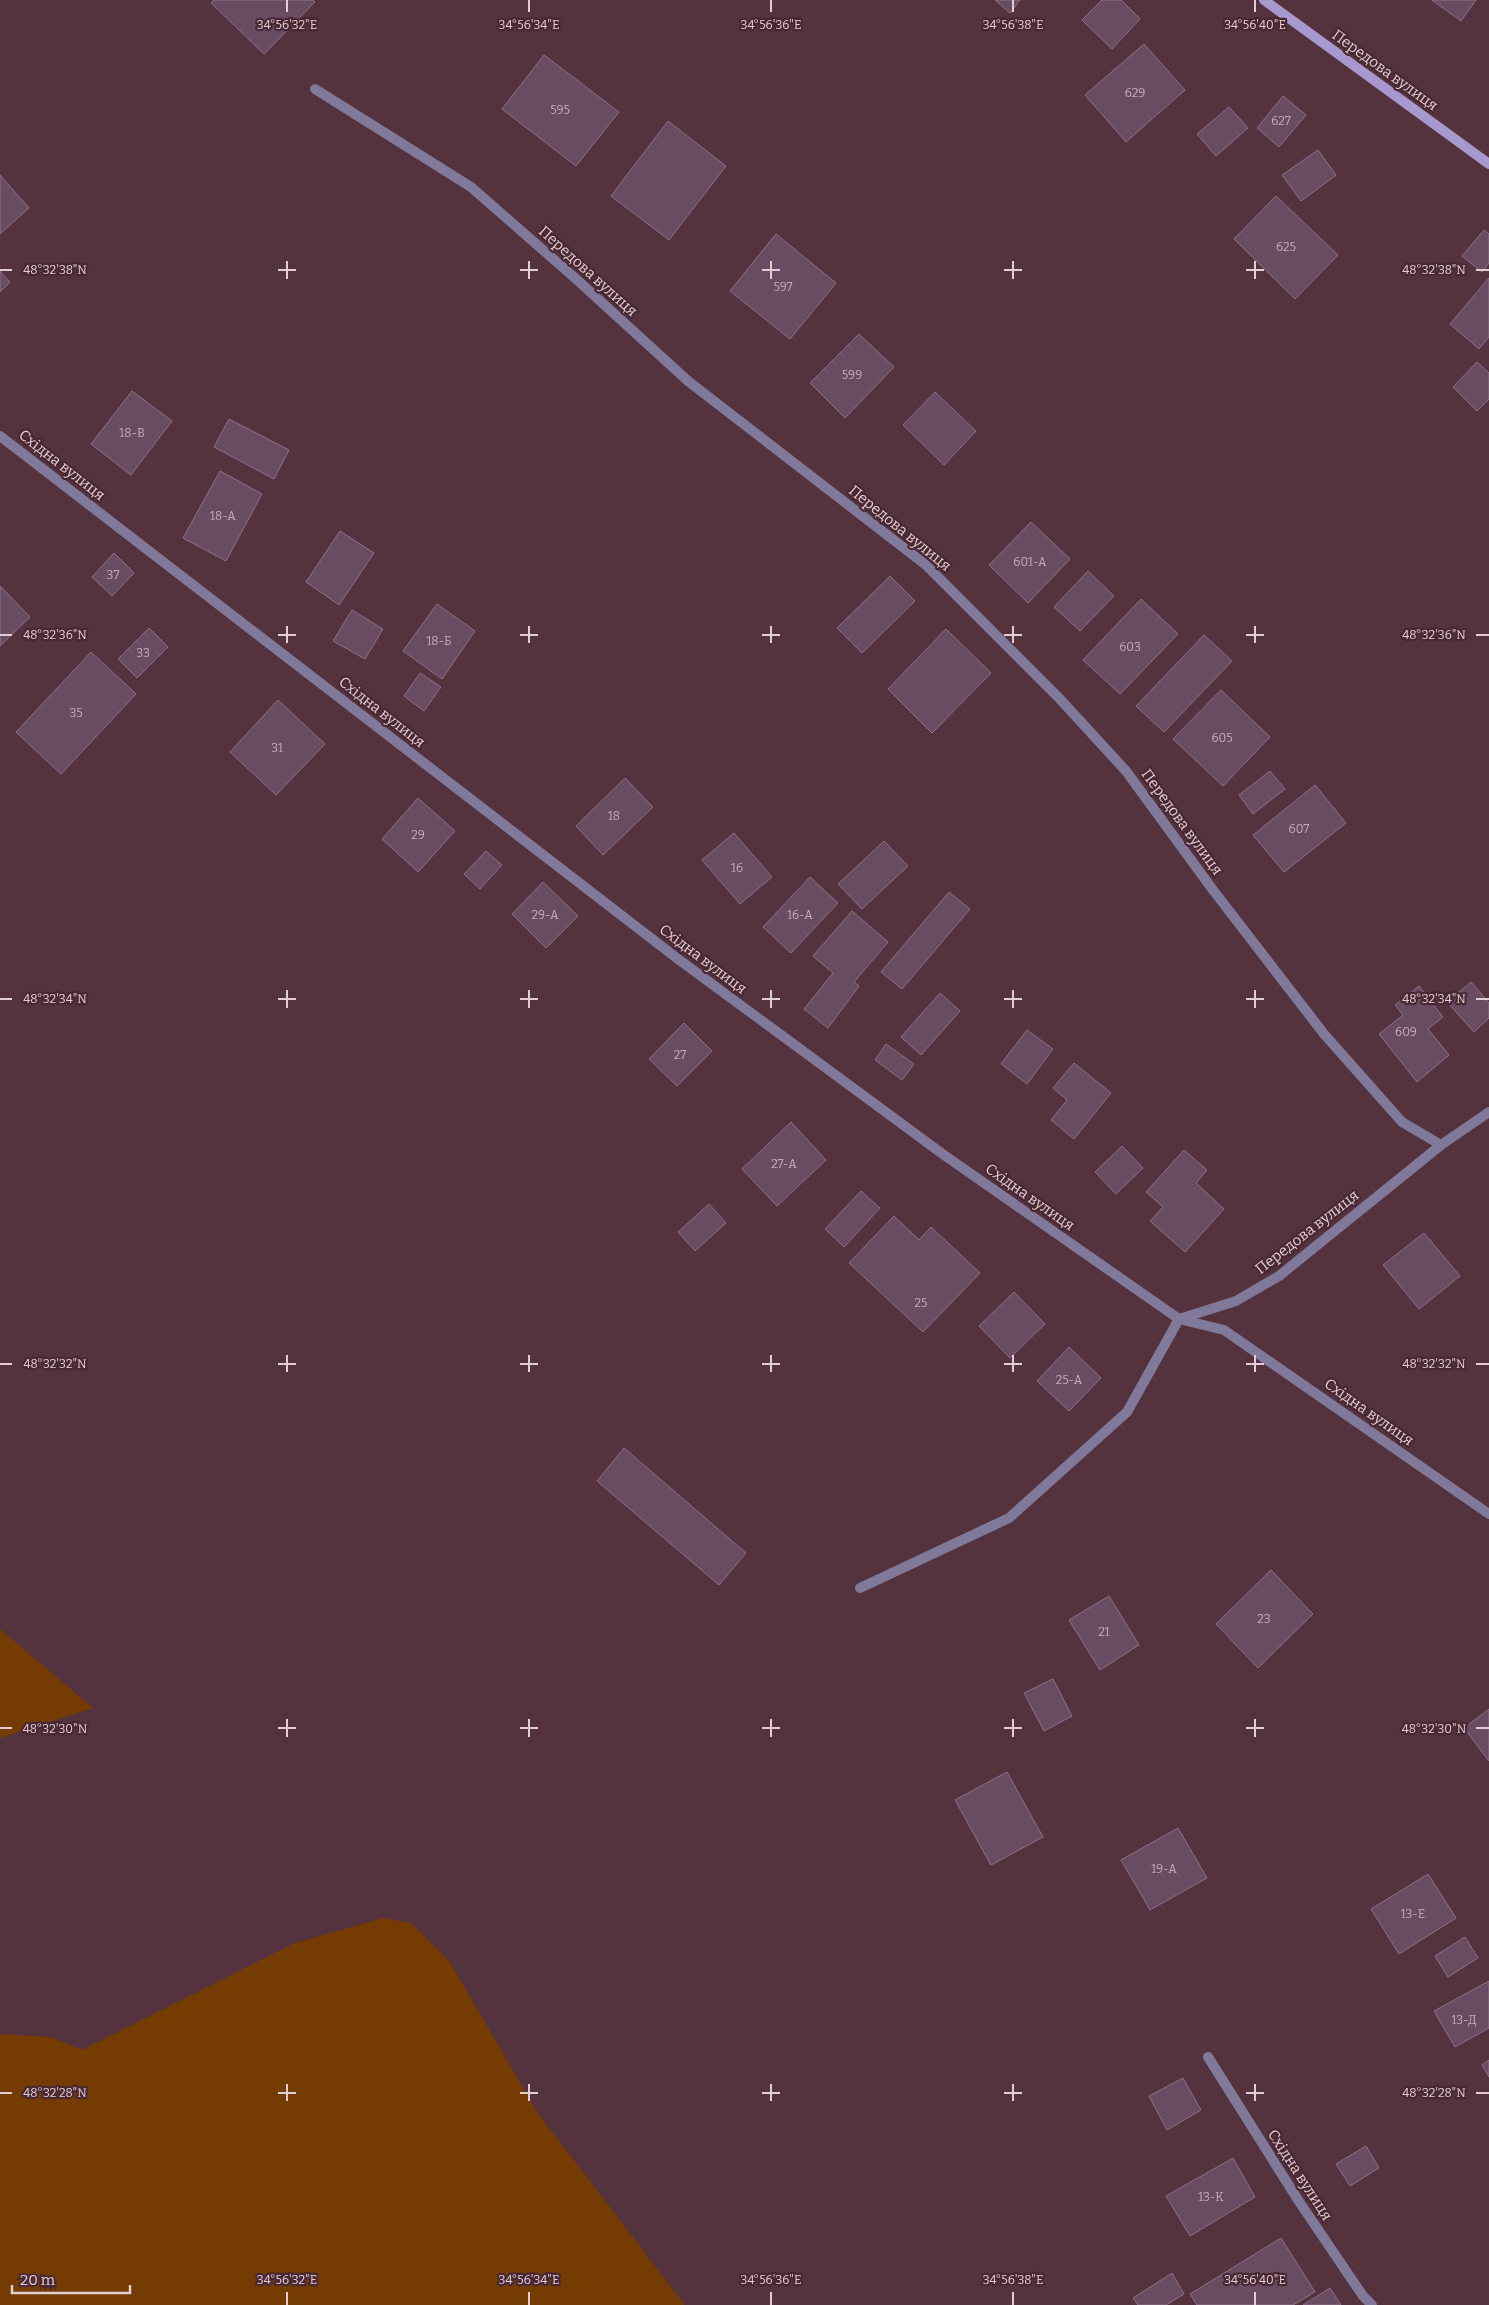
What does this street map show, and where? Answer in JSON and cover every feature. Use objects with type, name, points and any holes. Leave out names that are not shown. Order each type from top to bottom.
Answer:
[{"type":"street","name":"Передова вулиця","points":[[1264,0],[1489,164]]},
{"type":"street","name":"Передова вулиця","points":[[316,89],[471,187],[575,278],[688,382],[926,564],[1059,698],[1126,770],[1214,890],[1324,1034],[1402,1122],[1440,1145]]},
{"type":"street","name":"Східна вулиця","points":[[0,436],[678,959],[944,1155],[1179,1319],[1224,1330],[1489,1514]]},
{"type":"street","name":"Передова вулиця","points":[[1179,1319],[1236,1301],[1279,1276],[1440,1145],[1489,1112]]},
{"type":"street","points":[[860,1588],[1009,1518],[1127,1412],[1179,1319]]},
{"type":"street","name":"Східна вулиця","points":[[1208,2057],[1298,2200],[1363,2296],[1372,2305]]},
{"type":"shaded area","points":[[0,1629],[93,1708],[0,1738]]},
{"type":"shaded area","points":[[383,1918],[411,1923],[450,1962],[537,2112],[685,2305],[0,2305],[0,2034],[51,2037],[82,2050],[295,1943]]},
{"type":"building","points":[[214,0],[313,0],[315,2],[264,54],[211,3]]},
{"type":"building","points":[[995,0],[1020,0],[1010,13]]},
{"type":"building","points":[[1102,0],[1121,0],[1140,19],[1112,49],[1082,20]]},
{"type":"building","points":[[1432,0],[1476,0],[1461,21]]},
{"type":"building","points":[[1144,44],[1185,90],[1126,142],[1085,95]]},
{"type":"building","points":[[544,55],[619,112],[576,166],[502,109]]},
{"type":"building","points":[[1283,96],[1306,115],[1279,147],[1257,128]]},
{"type":"building","points":[[1229,107],[1248,128],[1216,156],[1197,134]]},
{"type":"building","points":[[668,121],[726,166],[669,240],[611,196]]},
{"type":"building","points":[[1318,150],[1336,175],[1301,201],[1282,175]]},
{"type":"building","points":[[0,175],[29,208],[0,234]]},
{"type":"building","points":[[1276,196],[1338,255],[1295,299],[1234,239]]},
{"type":"building","points":[[1484,230],[1489,234],[1489,263],[1482,272],[1462,256]]},
{"type":"building","points":[[776,234],[836,283],[790,339],[730,291]]},
{"type":"building","points":[[0,271],[10,282],[0,292]]},
{"type":"building","points":[[1489,278],[1489,337],[1479,349],[1450,324]]},
{"type":"building","points":[[859,334],[894,367],[845,418],[810,383]]},
{"type":"building","points":[[1477,362],[1489,373],[1489,399],[1477,411],[1453,387]]},
{"type":"building","points":[[132,391],[172,421],[131,475],[91,444]]},
{"type":"building","points":[[935,392],[976,431],[944,465],[903,425]]},
{"type":"building","points":[[229,419],[289,450],[274,479],[214,447]]},
{"type":"building","points":[[220,471],[262,494],[226,561],[183,538]]},
{"type":"building","points":[[1031,522],[1070,559],[1028,603],[989,565]]},
{"type":"building","points":[[340,531],[374,553],[339,605],[306,582]]},
{"type":"building","points":[[114,553],[134,573],[112,596],[92,577]]},
{"type":"building","points":[[1088,571],[1114,596],[1080,631],[1054,607]]},
{"type":"building","points":[[890,576],[915,601],[862,653],[837,628]]},
{"type":"building","points":[[0,586],[30,617],[0,646]]},
{"type":"building","points":[[1141,599],[1178,634],[1120,694],[1083,660]]},
{"type":"building","points":[[437,604],[475,631],[442,679],[403,651]]},
{"type":"building","points":[[352,610],[383,629],[365,659],[333,641]]},
{"type":"building","points":[[149,628],[168,647],[137,678],[118,659]]},
{"type":"building","points":[[946,629],[991,673],[932,733],[888,689]]},
{"type":"building","points":[[1204,635],[1232,661],[1164,732],[1136,706]]},
{"type":"building","points":[[91,652],[136,694],[61,774],[16,732]]},
{"type":"building","points":[[420,673],[441,687],[424,711],[404,696]]},
{"type":"building","points":[[1221,690],[1270,737],[1223,786],[1173,739]]},
{"type":"building","points":[[278,700],[325,744],[276,795],[230,752]]},
{"type":"building","points":[[1270,771],[1285,789],[1253,814],[1239,795]]},
{"type":"building","points":[[625,778],[653,807],[603,855],[576,826]]},
{"type":"building","points":[[1315,785],[1346,823],[1284,872],[1253,835]]},
{"type":"building","points":[[418,798],[455,831],[418,872],[382,839]]},
{"type":"building","points":[[734,833],[772,877],[740,904],[702,860]]},
{"type":"building","points":[[884,841],[908,866],[862,909],[838,884]]},
{"type":"building","points":[[486,851],[502,865],[480,889],[464,874]]},
{"type":"building","points":[[810,877],[838,903],[791,953],[763,927]]},
{"type":"building","points":[[543,882],[578,916],[546,948],[512,914]]},
{"type":"building","points":[[949,892],[970,909],[902,989],[881,972]]},
{"type":"building","points":[[852,911],[888,942],[854,982],[859,986],[828,1028],[804,1009],[833,973],[813,956]]},
{"type":"building","points":[[1471,982],[1489,1003],[1489,1018],[1474,1032],[1447,1002]]},
{"type":"building","points":[[1419,986],[1443,1017],[1428,1029],[1449,1055],[1417,1082],[1379,1034],[1403,1015],[1395,1005]]},
{"type":"building","points":[[940,993],[960,1011],[921,1055],[901,1037]]},
{"type":"building","points":[[684,1023],[712,1051],[677,1086],[649,1059]]},
{"type":"building","points":[[1027,1030],[1053,1049],[1027,1084],[1001,1064]]},
{"type":"building","points":[[886,1044],[914,1064],[902,1080],[875,1060]]},
{"type":"building","points":[[1074,1063],[1111,1093],[1074,1139],[1051,1120],[1067,1100],[1053,1088]]},
{"type":"building","points":[[791,1122],[826,1160],[777,1206],[742,1169]]},
{"type":"building","points":[[1122,1146],[1143,1168],[1116,1194],[1095,1172]]},
{"type":"building","points":[[1184,1150],[1207,1170],[1196,1183],[1224,1209],[1185,1252],[1150,1221],[1163,1207],[1146,1192]]},
{"type":"building","points":[[861,1191],[880,1208],[844,1247],[825,1229]]},
{"type":"building","points":[[709,1204],[726,1223],[695,1251],[678,1232]]},
{"type":"building","points":[[894,1216],[919,1240],[931,1227],[980,1273],[923,1332],[849,1263]]},
{"type":"building","points":[[1424,1233],[1460,1276],[1419,1309],[1383,1265]]},
{"type":"building","points":[[1014,1292],[1045,1324],[1010,1358],[979,1326]]},
{"type":"building","points":[[1069,1347],[1101,1378],[1069,1411],[1037,1381]]},
{"type":"building","points":[[624,1448],[746,1553],[719,1585],[597,1481]]},
{"type":"building","points":[[1271,1570],[1313,1614],[1258,1668],[1216,1624]]},
{"type":"building","points":[[1109,1596],[1139,1645],[1100,1670],[1069,1620]]},
{"type":"building","points":[[1053,1679],[1072,1716],[1044,1731],[1024,1693]]},
{"type":"building","points":[[1489,1709],[1489,1761],[1464,1728]]},
{"type":"building","points":[[1007,1772],[1043,1837],[991,1865],[955,1800]]},
{"type":"building","points":[[1178,1828],[1207,1878],[1150,1910],[1121,1860]]},
{"type":"building","points":[[1428,1874],[1456,1918],[1399,1954],[1371,1909]]},
{"type":"building","points":[[1465,1937],[1478,1958],[1448,1977],[1435,1956]]},
{"type":"building","points":[[1489,1981],[1489,2028],[1455,2047],[1434,2011]]},
{"type":"building","points":[[1489,2060],[1489,2077],[1482,2065]]},
{"type":"building","points":[[1183,2078],[1201,2110],[1167,2130],[1149,2096]]},
{"type":"building","points":[[1366,2146],[1379,2168],[1350,2186],[1336,2164]]},
{"type":"building","points":[[1233,2158],[1255,2197],[1190,2236],[1166,2196]]},
{"type":"building","points":[[1281,2238],[1315,2292],[1293,2305],[1197,2305],[1190,2294]]},
{"type":"building","points":[[1172,2273],[1184,2294],[1166,2305],[1138,2305],[1133,2298]]},
{"type":"building","points":[[1330,2288],[1341,2305],[1303,2305]]}]
